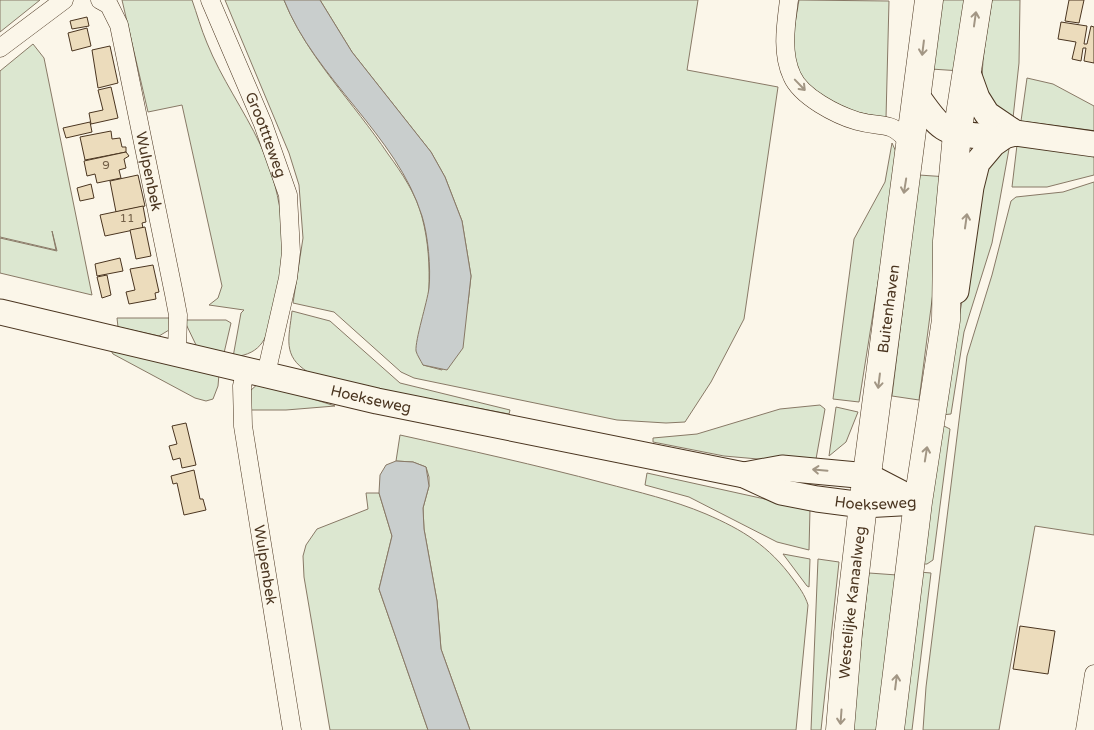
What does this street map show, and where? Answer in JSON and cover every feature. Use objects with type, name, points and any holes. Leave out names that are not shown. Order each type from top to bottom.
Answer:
[{"type":"main road","name":"Buitenhaven","points":[[868,476],[929,0]]},
{"type":"main road","points":[[890,730],[918,502],[946,320],[947,241],[957,134],[978,0]]},
{"type":"main road","points":[[968,73],[977,98],[987,114],[1009,135]]},
{"type":"main road","points":[[918,96],[935,121],[957,134],[1009,135],[1094,144]]},
{"type":"main road","points":[[946,320],[956,292],[976,163],[993,144],[1009,135]]},
{"type":"main road","name":"Hoekseweg","points":[[0,312],[377,400],[744,475],[781,492],[863,505],[918,502]]},
{"type":"main road","name":"Hoekseweg","points":[[744,475],[782,468],[868,476],[918,502]]},
{"type":"main road","name":"Westelijke Kanaalweg","points":[[840,730],[848,633],[868,476]]},
{"type":"street","points":[[0,48],[56,4],[64,0]]},
{"type":"street","name":"Wulpenbek","points":[[100,0],[108,5],[119,25],[178,316],[177,353]]},
{"type":"street","name":"Groottteweg","points":[[210,0],[263,124],[288,195],[291,252],[288,278],[256,372]]},
{"type":"street","points":[[789,0],[784,40],[792,77],[810,97],[833,113],[860,122],[890,125],[911,144]]},
{"type":"street","name":"Wulpenbek","points":[[256,372],[242,386],[244,426],[292,730]]},
{"type":"street","points":[[1085,730],[1094,674]]},
{"type":"green space","points":[[0,0],[40,0],[0,32]]},
{"type":"green space","points":[[122,0],[192,0],[213,56],[254,131],[275,185],[282,226],[283,247],[279,289],[266,336],[257,348],[243,355],[233,357],[241,313],[244,310],[209,305],[218,298],[222,286],[182,105],[148,112]]},
{"type":"green space","points":[[225,0],[284,0],[305,41],[375,135],[408,184],[422,217],[428,254],[429,291],[423,365],[442,370],[468,303],[471,276],[462,221],[445,177],[431,152],[352,52],[320,0],[698,0],[687,70],[778,87],[744,319],[711,382],[685,422],[666,423],[617,420],[414,378],[401,372],[334,312],[293,303],[303,238],[299,185],[289,153]]},
{"type":"green space","points":[[799,0],[889,1],[886,118],[846,110],[811,91],[789,59]]},
{"type":"green space","points":[[940,0],[970,0],[961,71],[931,69]]},
{"type":"green space","points":[[992,0],[1020,0],[1019,63],[1013,118],[989,102],[982,84],[983,61]]},
{"type":"green space","points":[[33,44],[44,58],[92,295],[0,273],[0,238],[57,251],[52,231],[56,250],[0,237],[0,71]]},
{"type":"green space","points":[[1027,78],[1053,84],[1094,106],[1094,131],[1021,121]]},
{"type":"green space","points":[[892,143],[897,154],[893,188],[859,402],[833,399],[854,239],[885,182]]},
{"type":"green space","points":[[1017,145],[1094,155],[1094,175],[1047,187],[1012,187]]},
{"type":"green space","points":[[1009,149],[992,243],[964,332],[951,414],[941,415],[970,258],[983,168],[997,153]]},
{"type":"green space","points":[[919,175],[948,177],[919,400],[892,396]]},
{"type":"green space","points":[[1094,182],[1094,535],[1035,526],[999,730],[923,730],[926,687],[967,356],[992,275],[1011,201],[1016,197],[1063,192]]},
{"type":"green space","points":[[292,311],[330,321],[400,383],[510,410],[509,414],[383,390],[308,372],[294,360],[289,346]]},
{"type":"green space","points":[[117,318],[172,318],[169,330],[159,336],[118,327]]},
{"type":"green space","points":[[184,320],[226,320],[231,323],[224,353],[197,347]]},
{"type":"green space","points":[[110,349],[219,374],[218,386],[213,399],[206,401],[195,398],[113,354]]},
{"type":"green space","points":[[260,382],[335,406],[286,410],[246,410],[250,391]]},
{"type":"green space","points":[[820,405],[825,409],[816,459],[758,459],[724,456],[653,442],[653,438],[697,434],[780,409]]},
{"type":"green space","points":[[836,407],[858,412],[846,442],[829,456]]},
{"type":"green space","points":[[940,424],[950,429],[933,560],[927,564],[921,564]]},
{"type":"green space","points":[[400,435],[553,470],[668,500],[719,520],[765,548],[784,567],[802,591],[808,605],[796,730],[470,730],[441,649],[437,601],[424,529],[423,508],[429,486],[429,477],[426,467],[413,462],[396,461]]},
{"type":"green space","points":[[647,473],[810,509],[809,550],[777,542],[689,497],[645,485]]},
{"type":"green space","points":[[366,493],[379,493],[392,536],[379,589],[428,730],[330,730],[304,577],[303,556],[306,545],[317,529],[368,509]]},
{"type":"green space","points":[[783,554],[810,559],[809,587],[807,586]]},
{"type":"green space","points":[[818,559],[839,562],[821,730],[811,730]]},
{"type":"green space","points":[[919,572],[931,573],[912,730],[900,730]]},
{"type":"green space","points":[[869,573],[897,575],[879,730],[851,730]]},
{"type":"shaded area","points":[[284,0],[320,0],[352,52],[431,152],[445,177],[462,221],[471,276],[463,348],[447,370],[423,365],[416,351],[429,288],[430,271],[424,224],[410,187],[376,133],[315,56],[298,29]]},
{"type":"shaded area","points":[[396,461],[413,462],[426,467],[429,486],[423,508],[424,529],[437,601],[441,649],[470,730],[428,730],[379,589],[392,536],[379,493],[380,475],[386,465]]},
{"type":"building","points":[[1069,0],[1084,0],[1079,23],[1065,21]]},
{"type":"building","points":[[87,17],[89,26],[72,29],[70,21]]},
{"type":"building","points":[[1061,22],[1087,26],[1084,44],[1087,44],[1091,26],[1094,27],[1094,63],[1084,61],[1086,48],[1083,48],[1081,61],[1072,59],[1076,42],[1058,39]]},
{"type":"building","points":[[87,28],[91,46],[72,51],[68,33]]},
{"type":"building","points":[[110,46],[118,83],[98,88],[92,50]]},
{"type":"building","points":[[111,87],[118,118],[91,124],[89,113],[103,110],[98,90]]},
{"type":"building","points":[[90,122],[92,132],[66,138],[63,128]]},
{"type":"building","points":[[111,131],[112,139],[120,138],[122,147],[126,147],[126,152],[85,160],[80,137]]},
{"type":"building","points":[[126,152],[129,156],[124,159],[126,168],[119,170],[121,178],[97,183],[95,174],[87,176],[84,161]]},
{"type":"building","points":[[138,175],[145,206],[116,212],[110,181]]},
{"type":"building","points":[[91,184],[94,198],[80,201],[77,188]]},
{"type":"building","points":[[143,206],[146,222],[142,223],[143,228],[105,236],[100,215]]},
{"type":"building","points":[[145,227],[151,256],[136,259],[130,230]]},
{"type":"building","points":[[120,258],[123,271],[97,276],[95,264]]},
{"type":"building","points":[[153,265],[159,292],[155,293],[156,299],[129,304],[126,292],[135,290],[130,269]]},
{"type":"building","points":[[107,275],[111,295],[102,298],[97,277]]},
{"type":"building","points":[[186,423],[196,465],[182,468],[180,458],[173,460],[169,446],[177,444],[172,426]]},
{"type":"building","points":[[194,470],[200,499],[203,499],[206,510],[184,515],[177,483],[173,484],[171,476]]},
{"type":"building","points":[[1020,626],[1055,631],[1048,674],[1013,669]]}]
